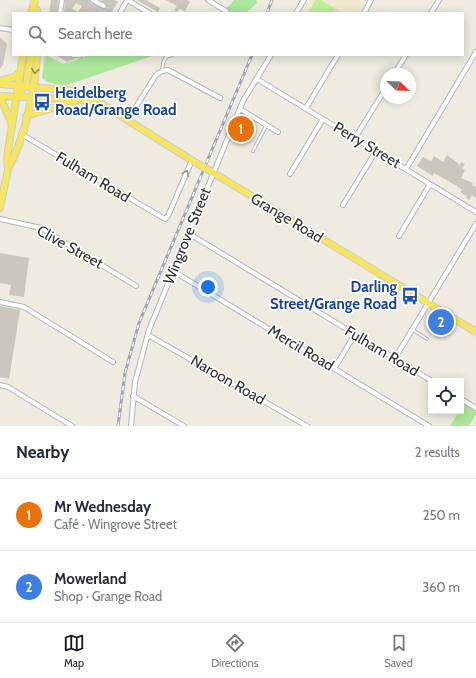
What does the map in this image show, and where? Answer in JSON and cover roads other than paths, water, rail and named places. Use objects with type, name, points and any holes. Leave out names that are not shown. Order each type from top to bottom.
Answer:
[{"type":"main road","points":[[35,12],[36,0]]},
{"type":"main road","points":[[0,208],[8,169],[7,157],[23,56]]},
{"type":"main road","points":[[17,97],[26,86],[31,56]]},
{"type":"main road","points":[[8,169],[14,158],[31,97],[37,56]]},
{"type":"main road","points":[[0,81],[14,77],[20,72]]},
{"type":"main road","name":"Grange Road","points":[[0,84],[74,91],[89,96],[99,104],[476,332]]},
{"type":"main road","points":[[0,96],[12,126]]},
{"type":"main road","name":"Grange Road","points":[[0,96],[79,100],[99,104]]},
{"type":"main road","points":[[26,116],[79,100]]},
{"type":"street","points":[[60,12],[62,0]]},
{"type":"street","points":[[93,0],[104,6]]},
{"type":"street","points":[[121,12],[128,0],[148,12]]},
{"type":"street","points":[[208,0],[226,11]]},
{"type":"street","points":[[297,12],[304,0]]},
{"type":"street","points":[[365,12],[372,0]]},
{"type":"street","points":[[432,12],[439,0]]},
{"type":"street","points":[[0,28],[12,30]]},
{"type":"street","points":[[406,169],[476,52]]},
{"type":"street","name":"Wingrove Street","points":[[131,426],[133,396],[138,368],[148,334],[188,234],[210,171],[240,109],[270,56]]},
{"type":"street","points":[[306,108],[337,56]]},
{"type":"street","points":[[398,68],[405,56]]},
{"type":"street","points":[[127,121],[156,75],[162,71],[168,70],[220,98]]},
{"type":"street","name":"Perry Street","points":[[257,79],[476,212]]},
{"type":"street","points":[[355,138],[380,98]]},
{"type":"street","points":[[240,109],[278,132]]},
{"type":"street","points":[[290,174],[323,119]]},
{"type":"street","name":"Fulham Road","points":[[21,134],[166,219],[192,160]]},
{"type":"street","points":[[343,205],[376,151]]},
{"type":"street","points":[[399,236],[430,184]]},
{"type":"street","name":"Clive Street","points":[[0,219],[41,228],[136,286]]},
{"type":"street","points":[[395,358],[476,224]]},
{"type":"street","name":"Fulham Road","points":[[188,234],[428,379]]},
{"type":"street","name":"Mercil Road","points":[[173,271],[429,426]]},
{"type":"street","points":[[0,302],[24,307],[113,362]]},
{"type":"street","name":"Naroon Road","points":[[148,334],[307,426]]},
{"type":"street","points":[[334,369],[355,334]]},
{"type":"street","points":[[0,385],[8,387],[72,426]]},
{"type":"street","points":[[133,396],[184,426]]},
{"type":"street","points":[[464,401],[476,408]]},
{"type":"lane","points":[[162,71],[162,63],[166,57],[169,56]]},
{"type":"lane","points":[[253,151],[267,125]]},
{"type":"lane","points":[[412,329],[427,339]]},
{"type":"railway","points":[[267,12],[272,0]]},
{"type":"railway","points":[[118,426],[125,373],[139,323],[252,56]]},
{"type":"place","name":"Heidelberg Road/Grange Road","points":[[42,102]]},
{"type":"place","name":"Mr Wednesday","points":[[241,129]]},
{"type":"place","name":"Darling Street/Grange Road","points":[[410,296]]},
{"type":"place","name":"Mowerland","points":[[441,322]]}]
